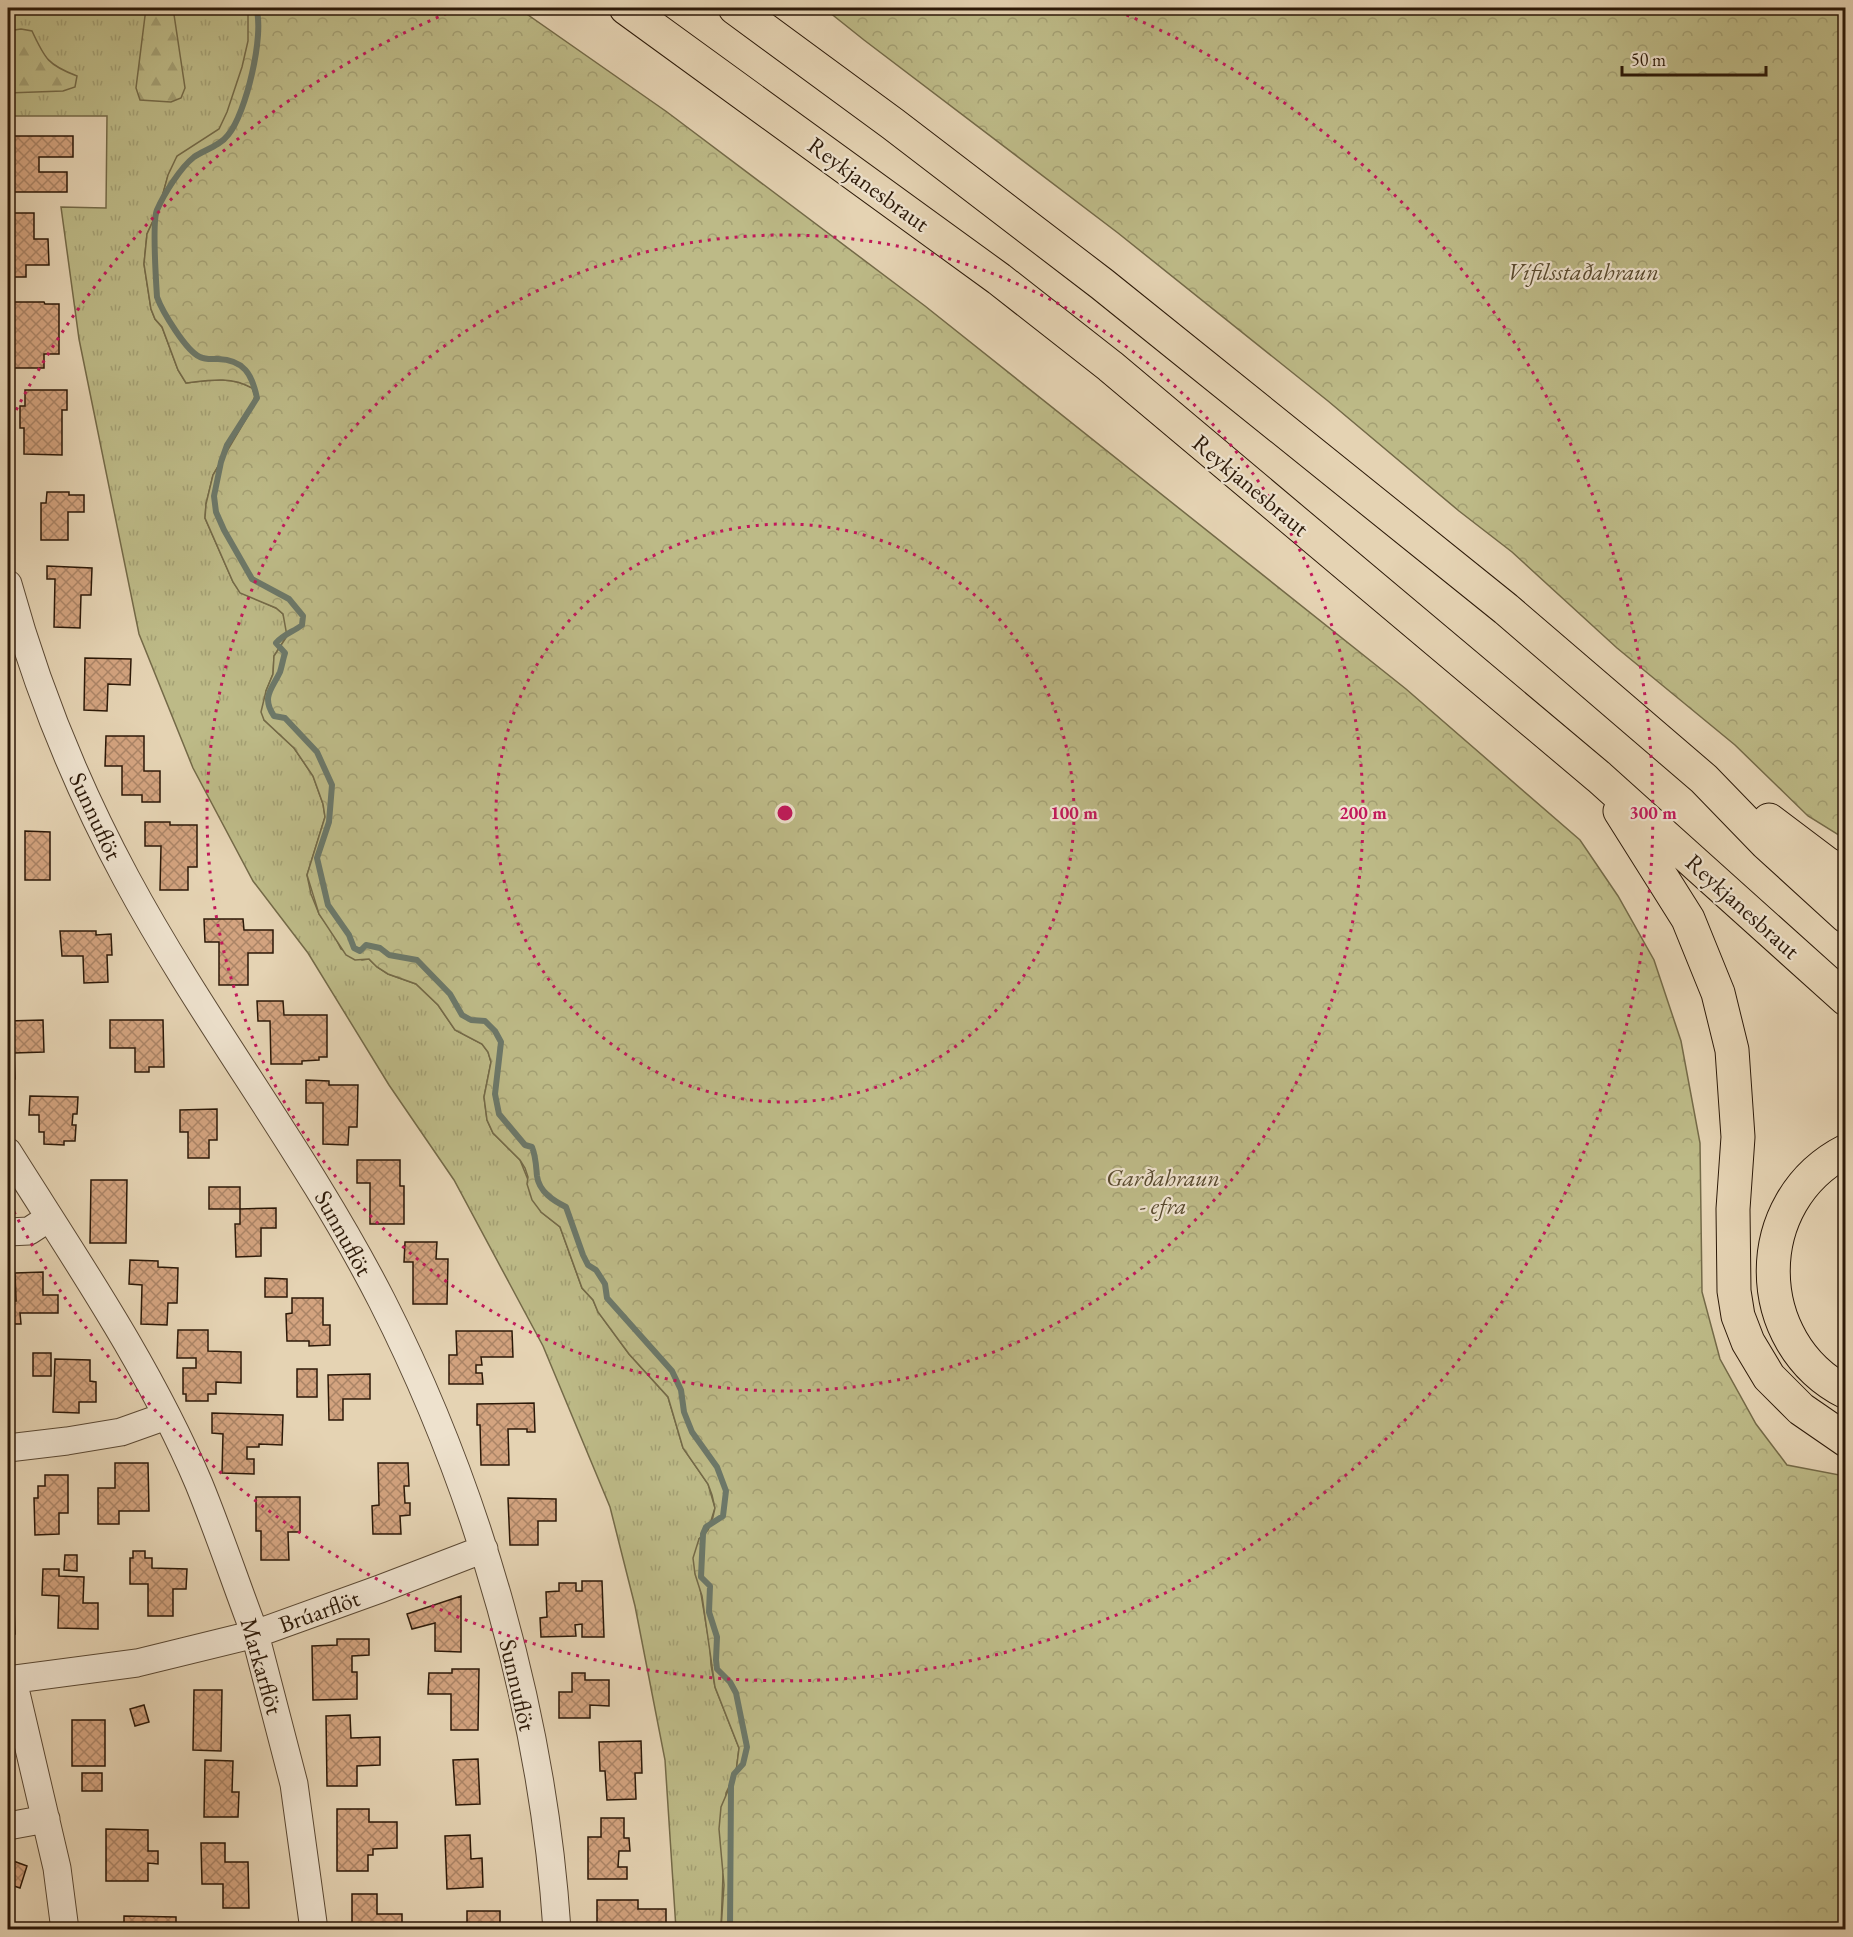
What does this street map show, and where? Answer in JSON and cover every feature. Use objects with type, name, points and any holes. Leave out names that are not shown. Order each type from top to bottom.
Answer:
[{"type":"highway","name":"Reykjanesbraut","points":[[626,8],[989,272],[1101,359],[1599,777],[1845,999]]},
{"type":"highway","points":[[735,8],[1017,218],[1214,373],[1506,609],[1704,779],[1766,843],[1845,916]]},
{"type":"highway","points":[[1599,777],[1688,919],[1718,993],[1732,1050],[1738,1137],[1733,1209],[1734,1291],[1738,1317],[1748,1342],[1769,1377],[1801,1409],[1839,1431]]},
{"type":"highway","points":[[1704,779],[1766,818],[1845,875]]},
{"type":"highway","points":[[1845,1151],[1812,1177],[1788,1206],[1777,1234],[1772,1272],[1778,1309],[1791,1338],[1805,1360],[1821,1376],[1845,1392]]},
{"type":"street","name":"Sunnuflöt","points":[[8,584],[22,636],[57,734],[100,827],[127,880],[175,961],[315,1181],[382,1301],[451,1455],[484,1549],[516,1669],[541,1790],[553,1866],[557,1929]]},
{"type":"street","name":"Markarflöt","points":[[8,1152],[115,1320],[166,1416],[198,1484],[255,1634],[294,1784],[314,1929]]},
{"type":"street","points":[[8,1232],[29,1231],[49,1218]]},
{"type":"street","points":[[8,1448],[121,1432],[166,1416]]},
{"type":"street","name":"Brúarflöt","points":[[10,1680],[137,1663],[255,1634],[484,1549]]},
{"type":"street","points":[[10,1680],[57,1868],[65,1929]]},
{"type":"street","points":[[8,1826],[46,1820]]},
{"type":"green space","points":[[8,8],[283,8],[276,91],[168,176],[159,208],[147,234],[144,264],[151,309],[155,319],[162,327],[178,370],[186,383],[228,380],[253,388],[255,396],[249,414],[213,475],[205,518],[233,582],[240,592],[276,608],[283,614],[287,625],[287,636],[274,656],[273,674],[266,691],[264,720],[294,748],[313,776],[323,804],[325,817],[307,875],[319,914],[341,949],[362,960],[369,959],[388,974],[416,984],[438,1005],[455,1030],[482,1044],[488,1052],[491,1062],[484,1097],[487,1120],[493,1133],[520,1160],[541,1212],[560,1227],[582,1288],[593,1300],[598,1312],[629,1354],[668,1397],[683,1448],[708,1484],[715,1508],[708,1530],[699,1539],[700,1588],[715,1687],[739,1748],[736,1772],[726,1793],[721,1929],[676,1929],[665,1760],[635,1606],[610,1507],[543,1346],[454,1180],[389,1085],[308,953],[253,881],[193,768],[139,634],[79,339],[61,207],[106,208],[107,116],[8,116]]},
{"type":"green space","points":[[146,8],[173,8],[185,88],[181,98],[171,102],[140,100],[136,88]]},
{"type":"green space","name":"Garðahraun - efra","points":[[248,8],[518,8],[667,112],[925,306],[1406,689],[1580,840],[1618,896],[1654,960],[1681,1041],[1700,1143],[1702,1292],[1720,1359],[1756,1424],[1787,1465],[1845,1476],[1845,1929],[721,1929],[724,1885],[719,1829],[721,1807],[736,1772],[739,1748],[715,1687],[702,1596],[693,1558],[699,1539],[708,1530],[712,1521],[715,1508],[712,1495],[708,1484],[683,1448],[668,1397],[629,1354],[598,1312],[593,1300],[582,1288],[560,1227],[541,1212],[532,1200],[525,1168],[493,1133],[487,1120],[484,1097],[491,1062],[488,1052],[482,1044],[455,1030],[438,1005],[416,984],[388,974],[369,959],[355,960],[346,955],[319,914],[307,875],[325,817],[323,804],[313,776],[294,748],[264,720],[261,712],[273,674],[274,656],[287,636],[283,614],[276,608],[240,593],[205,518],[213,475],[249,414],[255,396],[252,388],[228,380],[186,383],[178,370],[162,327],[155,319],[151,309],[144,264],[147,234],[159,208],[168,175],[177,156],[219,129],[227,112],[248,41]]},
{"type":"green space","name":"Vífilsstaðahraun","points":[[824,8],[1845,8],[1845,839],[1808,816],[1735,745],[1617,648],[1512,552],[1459,511],[1328,401],[1118,233]]},
{"type":"green space","points":[[21,29],[32,31],[48,60],[77,76],[75,87],[63,91],[8,93],[8,31]]},
{"type":"building","points":[[8,136],[73,136],[73,157],[39,157],[39,172],[67,172],[67,192],[8,192]]},
{"type":"building","points":[[8,213],[34,213],[34,239],[48,239],[49,265],[26,265],[26,277],[8,277]]},
{"type":"building","points":[[8,302],[59,304],[59,354],[44,354],[44,368],[14,368],[14,324],[8,324]]},
{"type":"building","points":[[25,390],[67,390],[67,410],[62,410],[62,455],[24,454],[24,428],[20,428],[20,406],[25,406]]},
{"type":"building","points":[[47,492],[84,495],[84,512],[68,512],[68,540],[41,540],[41,503],[46,503]]},
{"type":"building","points":[[47,566],[92,568],[91,595],[81,595],[80,628],[54,627],[55,579],[47,579]]},
{"type":"building","points":[[85,658],[131,659],[130,685],[108,684],[107,711],[84,710]]},
{"type":"building","points":[[106,736],[144,736],[144,771],[160,771],[160,802],[142,802],[142,795],[122,795],[122,766],[105,766]]},
{"type":"building","points":[[8,746],[11,746],[11,806],[8,806]]},
{"type":"building","points":[[145,822],[197,825],[197,867],[188,867],[188,890],[160,890],[161,846],[145,846]]},
{"type":"building","points":[[25,831],[50,832],[50,880],[25,880]]},
{"type":"building","points":[[204,919],[243,919],[244,930],[273,930],[273,953],[248,953],[248,985],[219,985],[219,942],[205,942]]},
{"type":"building","points":[[60,931],[96,931],[96,935],[111,934],[112,955],[107,955],[108,982],[84,983],[83,956],[62,956]]},
{"type":"building","points":[[257,1001],[283,1001],[284,1015],[327,1015],[327,1057],[302,1061],[302,1064],[271,1064],[270,1021],[258,1021]]},
{"type":"building","points":[[43,1020],[44,1052],[14,1053],[15,1079],[8,1079],[8,1021]]},
{"type":"building","points":[[110,1020],[163,1020],[164,1067],[149,1067],[149,1072],[135,1072],[135,1048],[110,1048]]},
{"type":"building","points":[[306,1080],[329,1081],[329,1085],[358,1085],[357,1127],[349,1127],[348,1145],[323,1144],[323,1103],[306,1103]]},
{"type":"building","points":[[30,1096],[78,1097],[77,1114],[73,1114],[72,1125],[76,1125],[75,1141],[64,1141],[64,1145],[44,1144],[44,1132],[39,1132],[39,1115],[29,1115]]},
{"type":"building","points":[[217,1109],[217,1140],[209,1140],[209,1158],[188,1158],[188,1132],[180,1132],[180,1110]]},
{"type":"building","points":[[357,1160],[400,1160],[400,1186],[404,1186],[404,1224],[370,1224],[370,1183],[357,1183]]},
{"type":"building","points":[[91,1180],[127,1180],[126,1243],[90,1243]]},
{"type":"building","points":[[209,1187],[240,1187],[240,1209],[209,1209]]},
{"type":"building","points":[[276,1208],[276,1228],[261,1228],[261,1256],[236,1257],[235,1224],[240,1224],[240,1209]]},
{"type":"building","points":[[405,1242],[437,1242],[436,1259],[448,1259],[447,1304],[413,1304],[413,1262],[404,1262]]},
{"type":"building","points":[[130,1260],[158,1261],[158,1267],[178,1268],[177,1303],[168,1303],[167,1325],[141,1324],[142,1285],[129,1284]]},
{"type":"building","points":[[43,1272],[43,1295],[58,1295],[58,1313],[20,1313],[21,1324],[8,1324],[8,1301],[16,1301],[15,1273]]},
{"type":"building","points":[[265,1278],[287,1279],[287,1297],[265,1297]]},
{"type":"building","points":[[292,1298],[323,1298],[323,1325],[330,1325],[330,1345],[309,1346],[309,1341],[287,1341],[286,1314],[292,1313]]},
{"type":"building","points":[[178,1330],[208,1330],[208,1351],[241,1352],[241,1383],[216,1382],[216,1394],[208,1394],[208,1401],[186,1401],[186,1394],[183,1394],[183,1368],[196,1368],[196,1358],[177,1358]]},
{"type":"building","points":[[456,1331],[512,1331],[513,1357],[481,1357],[482,1365],[476,1365],[476,1373],[482,1373],[483,1384],[449,1384],[449,1355],[457,1355]]},
{"type":"building","points":[[33,1353],[51,1353],[51,1376],[33,1376]]},
{"type":"building","points":[[55,1359],[90,1360],[90,1381],[96,1382],[96,1402],[79,1402],[79,1413],[53,1412]]},
{"type":"building","points":[[297,1369],[317,1369],[317,1397],[297,1397]]},
{"type":"building","points":[[370,1374],[370,1399],[343,1399],[343,1420],[329,1420],[328,1375]]},
{"type":"building","points":[[534,1403],[535,1432],[527,1432],[527,1429],[508,1429],[509,1465],[481,1465],[477,1404]]},
{"type":"building","points":[[212,1413],[283,1415],[282,1445],[259,1444],[259,1447],[247,1447],[247,1459],[254,1459],[254,1474],[222,1473],[223,1434],[212,1433]]},
{"type":"building","points":[[115,1463],[148,1463],[149,1511],[119,1511],[119,1524],[98,1524],[98,1488],[115,1488]]},
{"type":"building","points":[[378,1463],[408,1463],[409,1486],[404,1486],[405,1503],[410,1503],[410,1515],[400,1516],[401,1534],[373,1534],[372,1506],[379,1505]]},
{"type":"building","points":[[45,1475],[68,1475],[68,1513],[59,1513],[59,1534],[35,1535],[34,1498],[38,1498],[38,1486],[45,1486]]},
{"type":"building","points":[[256,1497],[300,1497],[300,1532],[288,1532],[289,1560],[261,1560],[261,1531],[256,1531]]},
{"type":"building","points":[[508,1498],[556,1499],[556,1521],[538,1521],[538,1545],[510,1545]]},
{"type":"building","points":[[133,1551],[145,1551],[145,1558],[152,1558],[152,1568],[187,1569],[186,1589],[173,1589],[173,1616],[148,1616],[148,1584],[130,1584],[130,1558],[133,1558]]},
{"type":"building","points":[[65,1555],[77,1555],[77,1571],[64,1570]]},
{"type":"building","points":[[43,1569],[59,1569],[59,1576],[84,1577],[83,1603],[98,1603],[98,1629],[58,1628],[59,1596],[42,1595]]},
{"type":"building","points":[[582,1581],[602,1581],[604,1637],[582,1637],[582,1624],[575,1625],[576,1636],[541,1637],[540,1618],[547,1617],[546,1592],[559,1591],[559,1583],[576,1583],[576,1591],[582,1591]]},
{"type":"building","points":[[461,1596],[461,1652],[435,1651],[435,1623],[412,1629],[407,1614]]},
{"type":"building","points":[[14,1607],[15,1634],[8,1634],[8,1608]]},
{"type":"building","points":[[337,1639],[369,1639],[369,1655],[352,1656],[352,1672],[357,1672],[357,1699],[313,1700],[312,1646],[337,1645]]},
{"type":"building","points":[[452,1669],[479,1669],[478,1730],[451,1730],[451,1694],[428,1694],[429,1673],[452,1673]]},
{"type":"building","points":[[572,1673],[585,1673],[585,1680],[609,1680],[609,1706],[590,1705],[590,1718],[559,1718],[559,1692],[572,1692]]},
{"type":"building","points":[[194,1690],[222,1690],[221,1751],[193,1750]]},
{"type":"building","points":[[144,1705],[149,1722],[135,1726],[130,1709]]},
{"type":"building","points":[[350,1715],[351,1738],[380,1737],[380,1765],[357,1766],[357,1786],[327,1786],[326,1716]]},
{"type":"building","points":[[72,1720],[105,1720],[105,1766],[72,1766]]},
{"type":"building","points":[[641,1741],[642,1773],[635,1773],[636,1799],[607,1800],[605,1771],[600,1771],[599,1742]]},
{"type":"building","points":[[478,1759],[480,1804],[456,1805],[453,1760]]},
{"type":"building","points":[[205,1760],[233,1761],[232,1792],[239,1792],[238,1817],[204,1817]]},
{"type":"building","points":[[82,1773],[102,1773],[102,1791],[82,1791]]},
{"type":"building","points":[[337,1809],[369,1809],[369,1822],[397,1822],[397,1848],[373,1849],[373,1855],[368,1855],[368,1871],[337,1871]]},
{"type":"building","points":[[601,1818],[624,1818],[624,1838],[629,1838],[630,1851],[619,1851],[618,1867],[627,1867],[627,1879],[588,1879],[588,1837],[601,1837]]},
{"type":"building","points":[[106,1829],[148,1830],[148,1851],[158,1851],[158,1864],[148,1863],[148,1881],[106,1881]]},
{"type":"building","points":[[470,1835],[471,1859],[482,1858],[483,1887],[447,1889],[445,1836]]},
{"type":"building","points":[[201,1843],[225,1843],[225,1862],[248,1862],[249,1908],[223,1908],[223,1884],[202,1884]]},
{"type":"building","points":[[8,1859],[27,1866],[20,1888],[8,1884]]},
{"type":"building","points":[[352,1894],[377,1894],[377,1914],[402,1914],[402,1930],[352,1930]]},
{"type":"building","points":[[597,1900],[638,1900],[638,1909],[666,1909],[666,1930],[611,1930],[611,1926],[597,1926]]},
{"type":"building","points":[[467,1911],[500,1911],[500,1930],[467,1930]]},
{"type":"building","points":[[124,1916],[176,1917],[176,1930],[118,1930],[119,1924],[124,1924]]},
{"type":"building","points":[[204,1924],[218,1924],[218,1930],[204,1930]]},
{"type":"waterway","points":[[256,8],[258,20],[256,54],[247,92],[235,125],[225,139],[194,157],[183,168],[157,210],[155,238],[157,297],[175,330],[194,353],[204,359],[227,360],[240,365],[249,375],[255,389],[257,398],[227,445],[221,462],[214,496],[216,512],[252,579],[289,599],[303,616],[302,625],[276,643],[285,653],[280,672],[269,693],[268,704],[274,716],[285,718],[317,752],[332,785],[329,822],[317,858],[328,905],[349,935],[354,948],[360,951],[366,945],[380,948],[389,955],[417,960],[450,994],[462,1015],[471,1020],[485,1021],[495,1031],[501,1042],[495,1094],[499,1114],[525,1145],[532,1147],[538,1182],[552,1199],[566,1207],[583,1255],[588,1265],[596,1270],[605,1284],[607,1298],[672,1371],[681,1390],[684,1412],[692,1432],[717,1467],[726,1491],[723,1516],[706,1527],[703,1534],[701,1577],[710,1586],[709,1612],[717,1637],[717,1669],[730,1682],[736,1693],[747,1747],[743,1764],[734,1774],[731,1786],[730,1930]]}]
